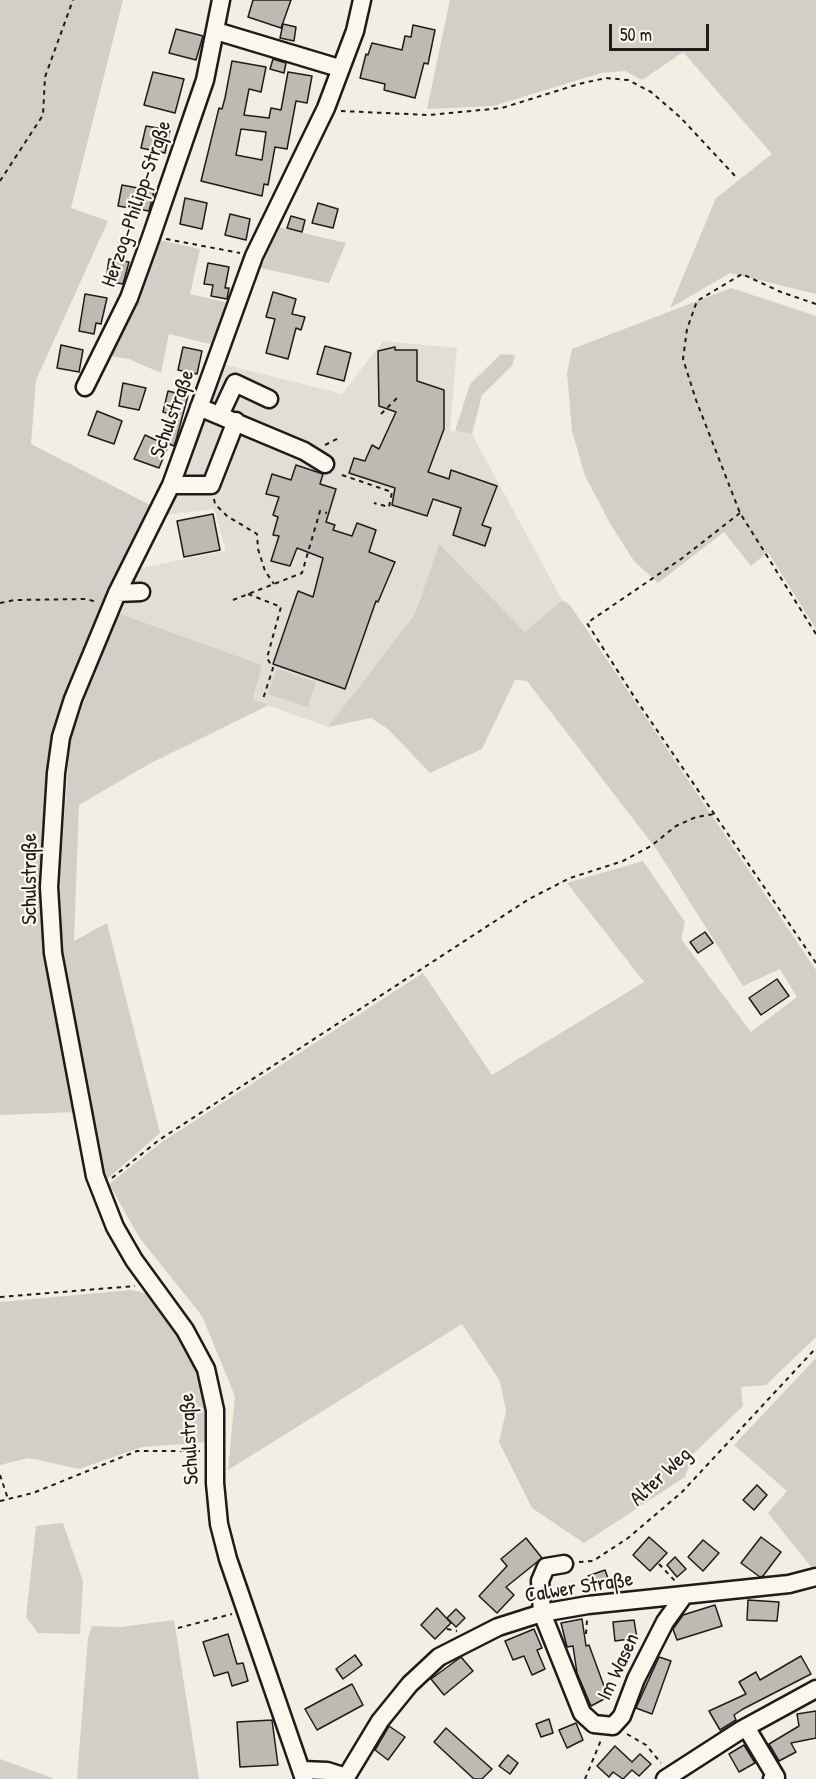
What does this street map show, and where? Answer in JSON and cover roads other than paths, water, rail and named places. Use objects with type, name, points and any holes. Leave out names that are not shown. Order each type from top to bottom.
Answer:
[{"type":"street","name":"Herzog-Philipp-Straße","points":[[85,387],[129,298],[151,237],[205,80],[221,0]]},
{"type":"street","name":"Schulstraße","points":[[346,1778],[327,1771],[303,1774],[228,1559],[219,1524],[215,1410],[207,1369],[185,1330],[152,1285],[115,1227],[99,1185],[53,953],[50,887],[56,773],[62,737],[73,699],[114,599],[171,485],[254,256],[326,108],[339,68],[355,31],[362,0]]},
{"type":"street","points":[[216,31],[339,68]]},
{"type":"street","points":[[171,485],[211,485],[235,383],[269,399]]},
{"type":"street","points":[[199,407],[304,451],[325,464]]},
{"type":"street","points":[[114,599],[141,592]]},
{"type":"street","points":[[542,1613],[540,1581],[546,1567],[564,1564]]},
{"type":"street","name":"Calwer Straße","points":[[346,1778],[380,1721],[410,1684],[439,1657],[498,1627],[542,1613],[588,1605],[683,1597],[789,1584],[816,1577]]},
{"type":"street","name":"Im Wasen","points":[[542,1613],[582,1713],[594,1724],[610,1726],[622,1716],[636,1679],[665,1623],[683,1597]]},
{"type":"street","points":[[668,1777],[746,1727],[816,1689]]},
{"type":"street","points":[[746,1727],[775,1778]]}]
